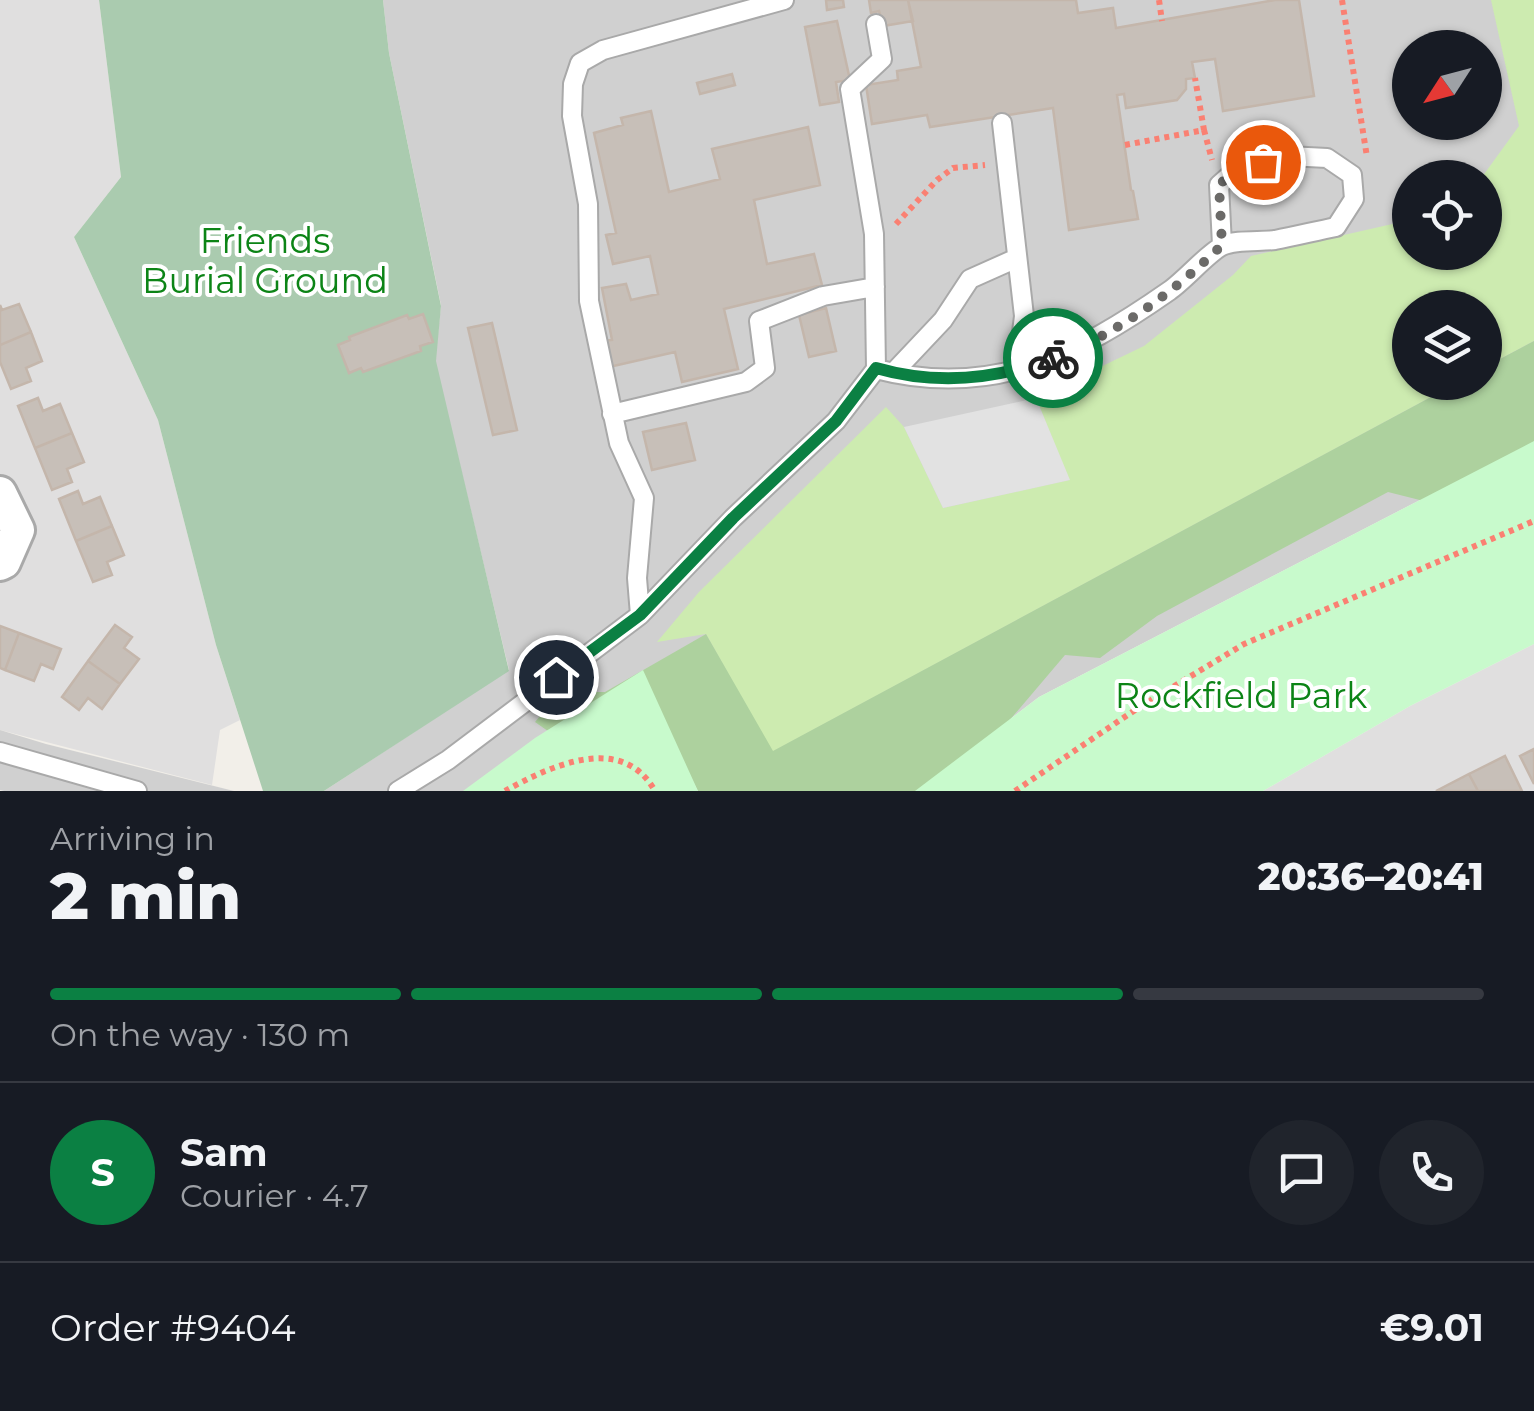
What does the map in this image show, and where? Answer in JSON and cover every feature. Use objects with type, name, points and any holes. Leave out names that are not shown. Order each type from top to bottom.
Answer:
[{"type":"street","points":[[0,493],[18,530],[0,564]]},
{"type":"lane","points":[[640,615],[637,578],[644,498],[619,442],[589,301],[588,204],[572,116],[573,84],[580,63],[603,50],[784,0]]},
{"type":"lane","points":[[876,24],[882,59],[850,90],[874,234],[884,371]]},
{"type":"lane","points":[[1002,124],[1024,316],[1017,372]]},
{"type":"lane","points":[[884,371],[952,380],[1017,372],[1078,349],[1188,277],[1222,245],[1274,240],[1336,227],[1354,199],[1352,175],[1327,158],[1288,156],[1237,169],[1219,185],[1222,245]]},
{"type":"lane","points":[[398,791],[448,760],[640,615],[733,518],[884,371],[943,320],[970,279],[1017,258]]},
{"type":"lane","points":[[612,414],[746,382],[765,368],[759,321],[823,296],[875,287]]},
{"type":"lane","points":[[0,752],[137,791]]},
{"type":"path","points":[[1159,0],[1162,21]]},
{"type":"path","points":[[1342,0],[1370,173]]},
{"type":"path","points":[[1125,145],[1204,130],[1194,78]]},
{"type":"path","points":[[874,234],[889,231],[936,180],[953,168],[1006,163]]},
{"type":"path","points":[[1015,791],[1138,708],[1244,644],[1534,521]]},
{"type":"path","points":[[505,791],[575,758],[618,759],[648,779],[655,791]]},
{"type":"shaded area","points":[[0,0],[99,0],[121,177],[74,237],[158,420],[216,645],[240,720],[220,730],[212,785],[0,730]]},
{"type":"shaded area","points":[[383,0],[1534,0],[1534,441],[1039,697],[915,791],[698,791],[675,746],[464,791],[324,791],[509,670],[435,361],[441,305],[389,53]]},
{"type":"shaded area","points":[[1036,398],[1070,480],[943,508],[904,427]]},
{"type":"shaded area","points":[[1534,644],[1534,791],[1263,791],[1410,706]]},
{"type":"shaded area","points":[[0,730],[46,744],[234,791],[0,790]]},
{"type":"green space","name":"Friends Burial Ground","points":[[99,0],[383,0],[389,53],[441,306],[436,361],[509,671],[324,791],[263,791],[216,645],[158,420],[74,237],[121,177]]},
{"type":"green space","points":[[1491,0],[1534,0],[1534,341],[1502,358],[1502,290],[1392,290],[1392,400],[1425,400],[772,752],[706,634],[657,642],[699,592],[886,407],[904,427],[943,508],[1069,480],[1036,398],[1144,346],[1251,256],[1392,224],[1392,270],[1502,270],[1502,160],[1494,160],[1519,126],[1502,50],[1502,30],[1498,30]]},
{"type":"green space","points":[[1534,341],[1534,492],[1487,517],[1388,492],[1157,616],[1100,658],[1065,655],[963,775],[938,791],[698,791],[675,746],[565,743],[535,722],[560,692],[605,692],[706,634],[773,751],[1425,400],[1502,400],[1502,358]]},
{"type":"green space","name":"Rockfield Park","points":[[1534,441],[1534,644],[1410,706],[1263,791],[915,791],[1039,697]]},
{"type":"green space","points":[[643,670],[698,791],[463,791],[535,738]]},
{"type":"building","points":[[826,0],[843,0],[844,7],[827,10]]},
{"type":"building","points":[[869,0],[908,0],[913,21],[883,26],[879,11],[871,13]]},
{"type":"building","points":[[908,0],[1076,0],[1078,13],[1113,8],[1116,28],[1275,0],[1299,0],[1314,96],[1223,111],[1215,59],[1192,62],[1195,78],[1186,79],[1186,89],[1177,100],[1126,108],[1124,94],[1117,95],[1138,219],[1069,230],[1053,108],[930,127],[927,115],[872,124],[866,85],[898,80],[897,71],[921,67]]},
{"type":"building","points":[[837,21],[850,80],[836,82],[839,102],[820,105],[805,27]]},
{"type":"building","points":[[732,74],[735,85],[700,94],[697,83]]},
{"type":"building","points":[[651,111],[669,192],[720,179],[712,149],[808,127],[820,185],[754,200],[767,264],[814,254],[822,285],[724,309],[738,369],[682,382],[675,352],[609,367],[603,341],[612,340],[602,288],[626,284],[631,300],[658,294],[650,256],[613,264],[606,235],[616,233],[594,133],[623,125],[621,118]]},
{"type":"building","points":[[19,304],[31,332],[0,345],[0,305],[2,310]]},
{"type":"building","points":[[826,308],[836,351],[809,357],[799,315]]},
{"type":"building","points":[[423,314],[433,342],[420,346],[421,351],[363,372],[361,368],[349,373],[338,345],[407,315],[409,319]]},
{"type":"building","points":[[492,323],[517,430],[493,435],[468,328]]},
{"type":"building","points":[[31,332],[42,361],[26,368],[31,381],[11,389],[0,362],[0,345]]},
{"type":"building","points":[[38,398],[43,411],[60,404],[72,433],[35,448],[18,406]]},
{"type":"building","points":[[686,423],[695,460],[652,470],[643,432]]},
{"type":"building","points":[[72,433],[84,462],[67,469],[72,482],[52,490],[35,448]]},
{"type":"building","points":[[78,491],[83,504],[100,497],[112,526],[76,541],[59,499]]},
{"type":"building","points":[[112,526],[124,555],[107,562],[112,575],[93,582],[76,541]]},
{"type":"building","points":[[115,625],[132,637],[124,648],[139,659],[120,684],[88,661]]},
{"type":"building","points":[[0,626],[19,633],[5,670],[0,668]]},
{"type":"building","points":[[19,633],[61,649],[53,669],[41,664],[34,681],[5,670]]},
{"type":"building","points":[[88,661],[120,684],[102,709],[88,698],[79,710],[62,697]]},
{"type":"building","points":[[1534,749],[1534,784],[1520,756]]},
{"type":"building","points":[[1505,756],[1522,791],[1478,791],[1469,774]]},
{"type":"building","points":[[1469,774],[1478,791],[1436,791]]},
{"type":"way so far","points":[[1053,358],[1078,349],[1132,317],[1188,277],[1222,245],[1219,185],[1237,169],[1263,162]]},
{"type":"route","points":[[556,677],[640,615],[733,518],[836,421],[876,368],[905,377],[952,380],[1017,372],[1053,358]]}]
